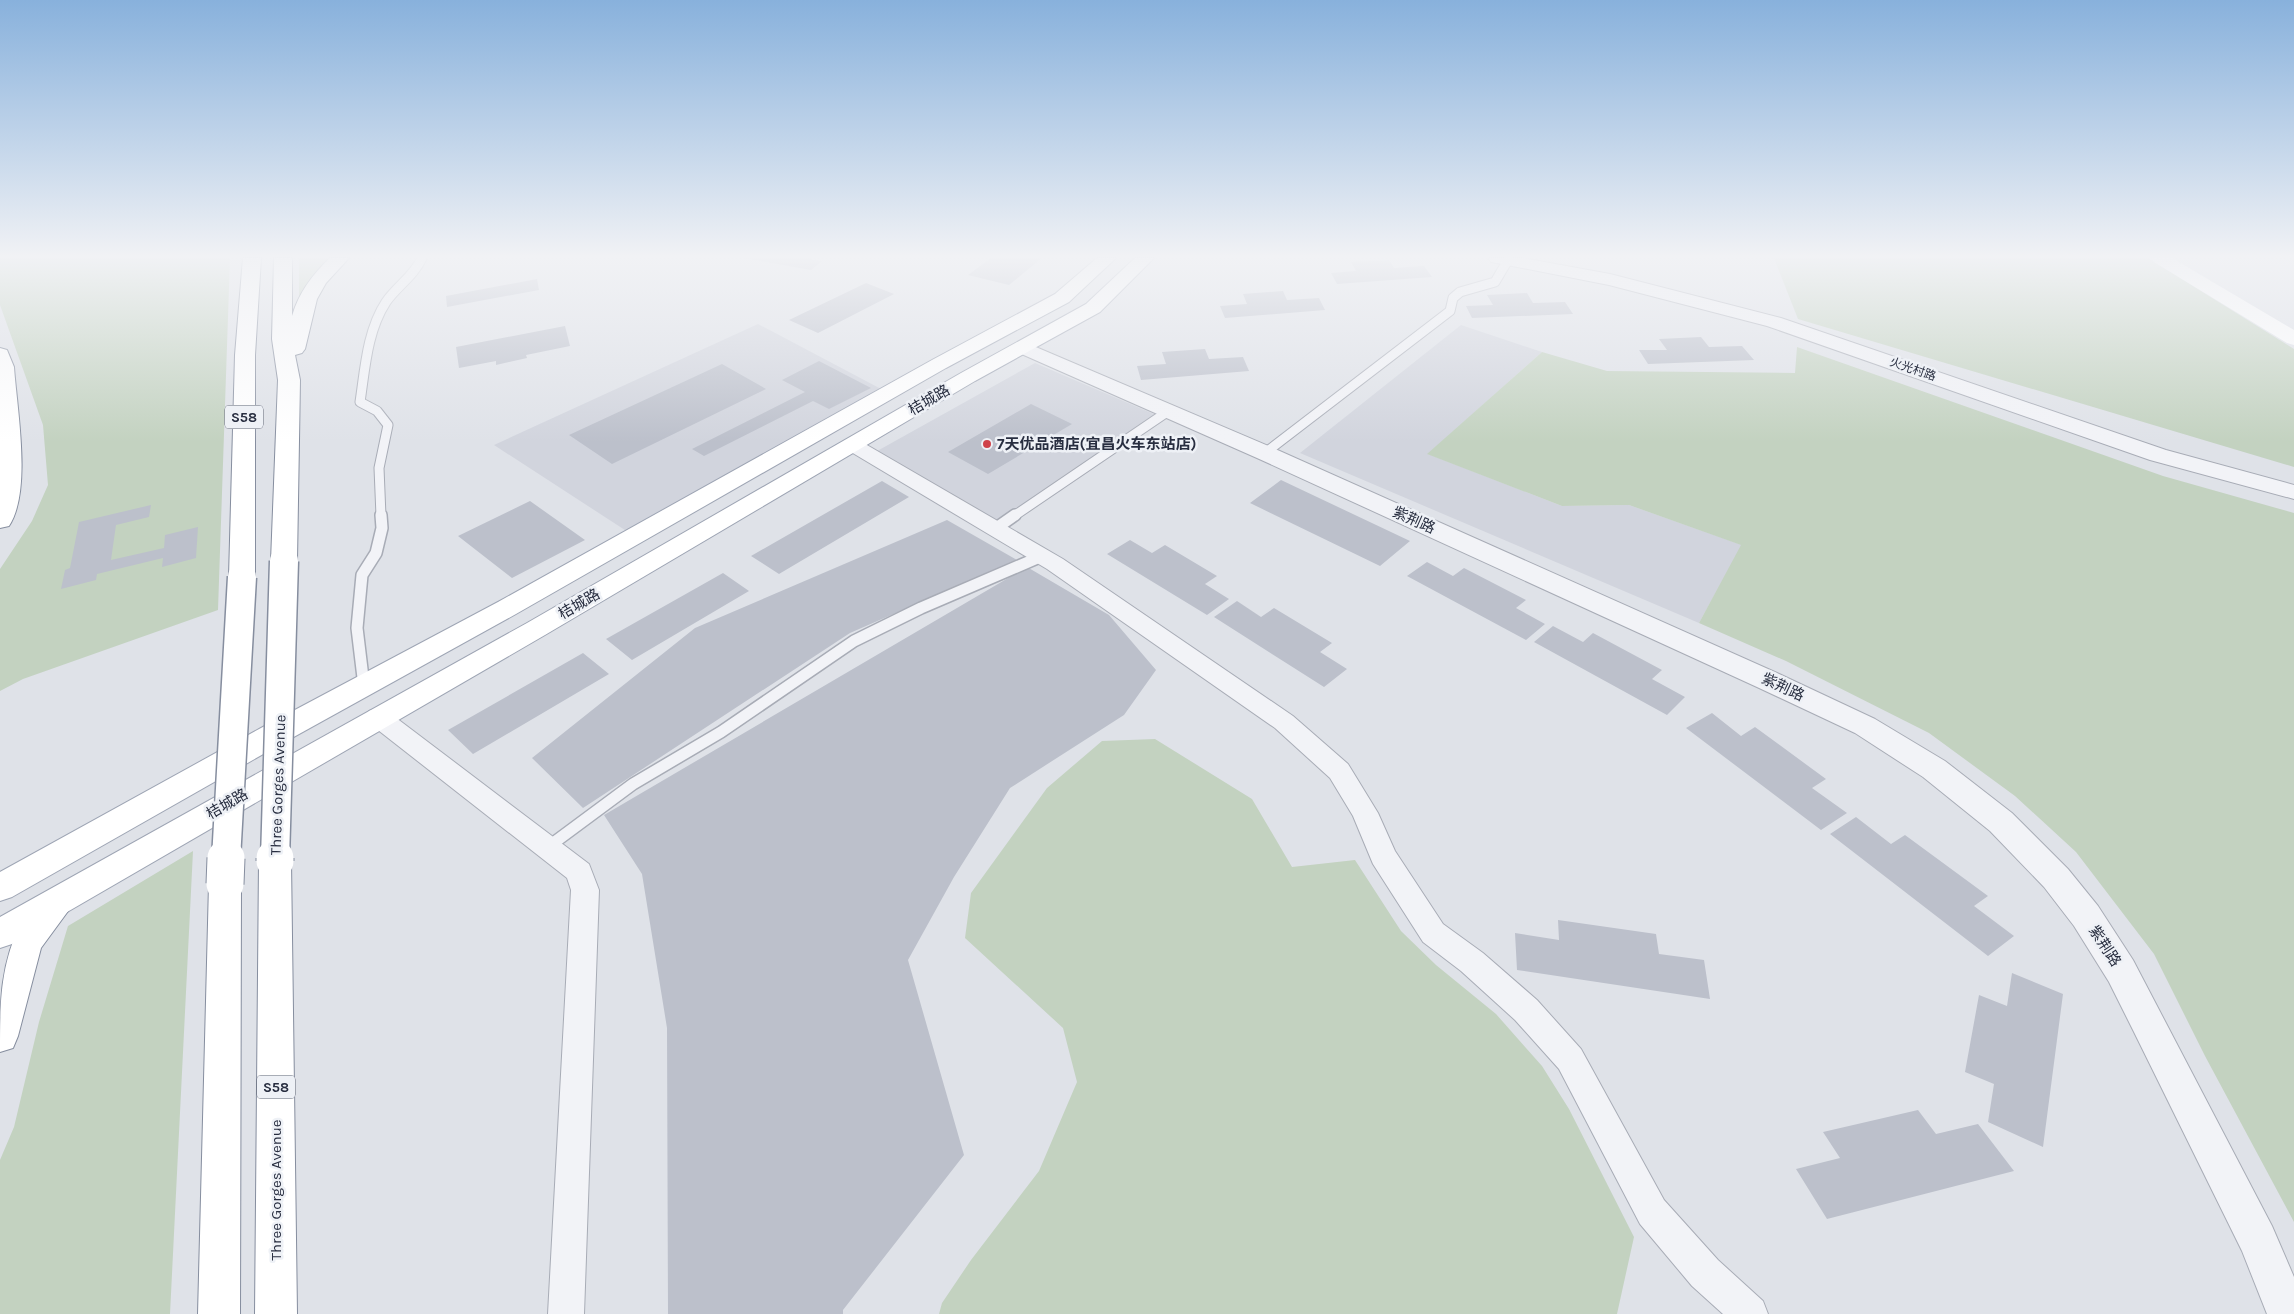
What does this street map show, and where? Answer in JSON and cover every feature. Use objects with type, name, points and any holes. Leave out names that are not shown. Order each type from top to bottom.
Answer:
[{"type":"main road","name":"S58","points":[[219,1314],[225,884],[242,577],[245,355],[248,319]]},
{"type":"main road","name":"Three Gorges Avenue","points":[[276,1314],[275,861],[289,380],[282,339],[282,319]]},
{"type":"main road","points":[[289,380],[300,319]]},
{"type":"main road","name":"桔城路","points":[[0,888],[516,603],[1023,319]]},
{"type":"main road","name":"桔城路","points":[[0,934],[536,629],[1073,319]]},
{"type":"main road","points":[[2261,319],[2294,339]]},
{"type":"main road","points":[[0,354],[4,367],[12,486],[5,512],[0,520]]},
{"type":"main road","points":[[0,449],[12,486]]},
{"type":"main road","points":[[0,1036],[25,944],[39,923],[57,903]]},
{"type":"street","name":"火光村路","points":[[1764,319],[1992,396],[2158,455],[2294,492]]},
{"type":"street","name":"紫荆路","points":[[1024,348],[1167,412],[1265,453],[1866,726],[1934,769],[2001,822],[2056,878],[2086,916],[2121,971],[2258,1240],[2288,1314]]},
{"type":"street","points":[[853,445],[1042,556],[1269,711],[1339,771],[1365,813],[1383,856],[1433,933],[1472,962],[1526,1010],[1570,1059],[1614,1146],[1652,1212],[1705,1273],[1750,1314]]},
{"type":"street","points":[[378,718],[579,872],[585,890],[566,1314]]},
{"type":"lane","points":[[364,686],[358,619],[362,575],[376,553],[382,528],[379,468],[388,425],[376,411],[360,402],[369,344],[378,319]]},
{"type":"lane","points":[[1265,453],[1439,319]]},
{"type":"lane","points":[[995,528],[1167,412]]},
{"type":"lane","points":[[548,847],[633,784],[720,732],[854,641],[921,608],[1042,556]]},
{"type":"shaded area","points":[[758,324],[883,390],[628,532],[494,445]]},
{"type":"shaded area","points":[[1461,325],[1542,352],[1428,454],[1562,506],[1629,505],[1742,545],[1699,623],[1300,453]]},
{"type":"shaded area","points":[[1035,363],[1156,415],[995,529],[870,455]]},
{"type":"green space","points":[[5,319],[228,319],[218,610],[23,679],[0,691],[0,569],[32,521],[48,485],[43,425]]},
{"type":"green space","points":[[1799,319],[2246,319],[2294,349],[2294,467]]},
{"type":"green space","points":[[1797,347],[2163,476],[2294,513],[2294,1222],[2205,1056],[2154,954],[2076,852],[2015,796],[1929,733],[1786,661],[1699,623],[1741,545],[1629,505],[1562,506],[1427,454],[1542,352],[1607,371],[1795,373]]},
{"type":"green space","points":[[1155,739],[1252,799],[1292,867],[1355,860],[1401,931],[1436,965],[1496,1014],[1542,1066],[1569,1109],[1634,1237],[1617,1314],[939,1314],[942,1303],[971,1260],[1039,1171],[1077,1082],[1063,1028],[965,938],[971,893],[1047,788],[1102,741]]},
{"type":"green space","points":[[193,851],[170,1314],[0,1314],[0,1160],[14,1127],[39,1022],[68,926]]},
{"type":"building","points":[[790,319],[845,319],[818,333],[789,320]]},
{"type":"building","points":[[565,326],[570,346],[526,355],[527,358],[496,365],[496,361],[459,368],[456,347]]},
{"type":"building","points":[[1701,337],[1709,347],[1742,346],[1754,360],[1648,364],[1639,350],[1667,350],[1659,339]]},
{"type":"building","points":[[1205,349],[1209,359],[1243,357],[1249,371],[1141,380],[1137,366],[1166,364],[1162,352]]},
{"type":"building","points":[[819,361],[871,388],[829,409],[813,401],[704,456],[692,449],[805,392],[782,380]]},
{"type":"building","points":[[722,364],[766,389],[612,464],[569,435]]},
{"type":"building","points":[[1031,404],[1072,424],[988,474],[948,452]]},
{"type":"building","points":[[1281,480],[1410,541],[1380,566],[1250,503]]},
{"type":"building","points":[[882,481],[909,497],[779,574],[751,556]]},
{"type":"building","points":[[530,501],[585,540],[512,578],[458,536]]},
{"type":"building","points":[[151,505],[149,517],[116,525],[111,560],[164,548],[165,535],[198,527],[196,558],[162,567],[163,558],[97,574],[96,580],[61,589],[65,570],[70,568],[79,522]]},
{"type":"building","points":[[947,520],[1017,560],[850,633],[583,808],[532,758],[695,628]]},
{"type":"building","points":[[1130,540],[1152,553],[1165,545],[1217,576],[1205,584],[1229,599],[1207,615],[1107,554]]},
{"type":"building","points":[[1427,562],[1453,576],[1464,568],[1526,600],[1516,608],[1545,624],[1526,640],[1407,576]]},
{"type":"building","points":[[1027,567],[1109,615],[1156,670],[1124,715],[1010,788],[954,877],[908,960],[964,1155],[843,1310],[843,1314],[668,1314],[667,1028],[642,874],[604,815]]},
{"type":"building","points":[[723,573],[749,591],[632,660],[606,639]]},
{"type":"building","points":[[1237,601],[1261,617],[1274,608],[1332,643],[1320,652],[1347,669],[1324,687],[1214,617]]},
{"type":"building","points":[[1553,626],[1583,642],[1593,633],[1662,670],[1652,679],[1685,697],[1667,715],[1534,642]]},
{"type":"building","points":[[583,653],[609,674],[473,754],[448,730]]},
{"type":"building","points":[[1712,713],[1741,736],[1755,727],[1826,779],[1812,788],[1847,813],[1821,830],[1686,728]]},
{"type":"building","points":[[1856,817],[1891,844],[1905,835],[1988,896],[1974,906],[2014,936],[1988,956],[1830,834]]},
{"type":"building","points":[[1558,920],[1656,934],[1659,954],[1704,960],[1710,999],[1517,970],[1515,933],[1559,940]]},
{"type":"building","points":[[2012,973],[2063,994],[2043,1147],[1988,1122],[1994,1084],[1965,1072],[1979,995],[2007,1006]]},
{"type":"building","points":[[1918,1110],[1936,1134],[1978,1124],[2014,1171],[1827,1219],[1796,1169],[1840,1158],[1823,1132]]},
{"type":"place","name":"7天优品酒店(宜昌火车东站店)","points":[[987,444]]}]
